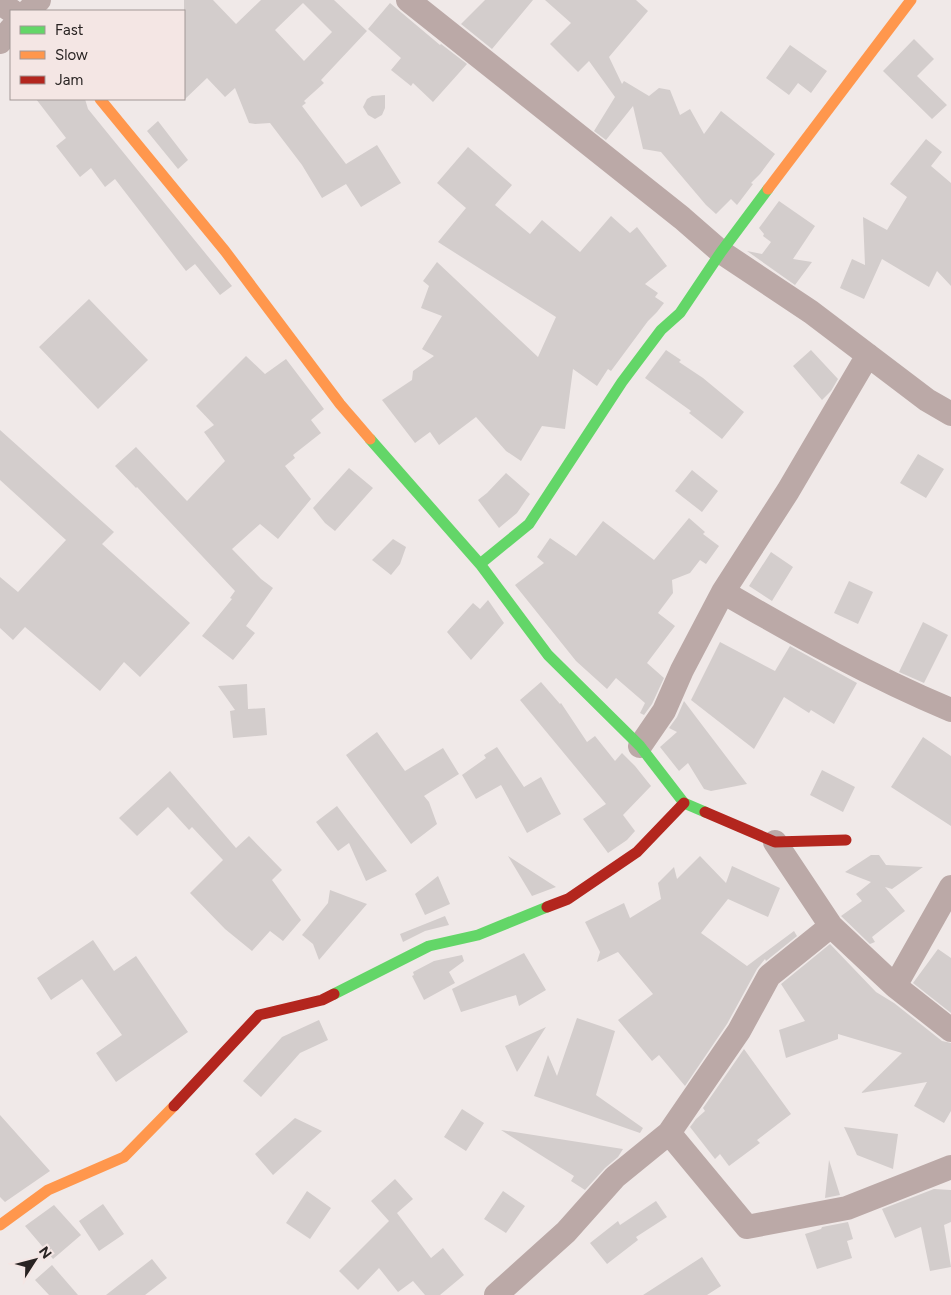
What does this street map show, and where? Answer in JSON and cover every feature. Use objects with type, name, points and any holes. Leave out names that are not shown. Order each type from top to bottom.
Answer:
[{"type":"street","points":[[29,10],[39,0]]},
{"type":"street","points":[[408,0],[682,218],[721,252],[811,312],[927,400],[951,414]]},
{"type":"street","points":[[480,564],[530,524],[622,382],[662,330],[680,313],[721,252],[911,0]]},
{"type":"street","points":[[0,3],[10,10]]},
{"type":"street","points":[[0,42],[10,30]]},
{"type":"street","points":[[101,100],[225,252],[340,404],[480,564],[548,655],[640,746],[684,802],[775,842],[846,840]]},
{"type":"street","points":[[640,746],[664,711],[682,670],[723,592],[788,491],[868,355]]},
{"type":"street","points":[[723,592],[799,636],[915,695],[951,710]]},
{"type":"street","points":[[0,1226],[48,1190],[124,1156],[200,1080],[258,1015],[322,1000],[430,946],[478,935],[568,899],[637,852],[684,802]]},
{"type":"street","points":[[775,842],[832,926],[895,986],[951,1030]]},
{"type":"street","points":[[895,986],[951,887]]},
{"type":"street","points":[[496,1295],[566,1232],[614,1177],[669,1133],[740,1031],[769,976],[832,926]]},
{"type":"street","points":[[669,1133],[747,1227],[847,1208],[951,1167]]},
{"type":"building","points":[[184,0],[213,0],[236,24],[261,0],[334,0],[367,31],[321,80],[324,83],[304,101],[306,103],[302,106],[346,164],[377,145],[401,183],[361,207],[346,184],[322,198],[302,165],[270,123],[249,123],[235,88],[225,97],[207,78],[185,99]],"holes":[[[303,3],[332,32],[304,61],[275,30]]]},
{"type":"building","points":[[485,0],[533,0],[492,49],[461,24]]},
{"type":"building","points":[[545,0],[636,0],[648,11],[609,57],[622,84],[624,81],[649,96],[659,88],[670,90],[680,115],[690,109],[704,134],[721,111],[775,154],[751,183],[753,184],[737,205],[731,199],[716,214],[706,205],[661,152],[643,149],[633,106],[606,140],[594,131],[615,97],[589,61],[578,72],[550,44],[571,23]]},
{"type":"building","points":[[390,3],[440,45],[467,64],[433,102],[413,83],[411,86],[391,70],[401,58],[368,29]]},
{"type":"building","points":[[914,39],[934,59],[917,76],[947,105],[932,119],[883,71]]},
{"type":"building","points":[[790,45],[827,71],[811,93],[798,83],[789,95],[766,78]]},
{"type":"building","points":[[385,95],[385,108],[382,115],[375,119],[368,115],[363,107],[367,99],[372,96]]},
{"type":"building","points":[[37,100],[85,100],[88,109],[232,286],[220,295],[195,264],[186,271],[115,179],[105,187],[91,168],[80,177],[56,146],[66,138]]},
{"type":"building","points":[[158,121],[188,160],[178,169],[147,131]]},
{"type":"building","points":[[926,139],[942,152],[931,166],[951,183],[951,286],[937,271],[929,287],[882,259],[864,299],[840,288],[852,259],[865,265],[863,217],[887,230],[907,197],[890,184]]},
{"type":"building","points":[[468,147],[512,185],[495,205],[530,234],[542,220],[580,252],[611,216],[630,233],[637,227],[667,266],[645,284],[658,293],[655,297],[664,303],[648,321],[611,371],[608,369],[597,386],[573,369],[565,429],[542,426],[521,461],[506,451],[476,417],[439,445],[430,432],[415,443],[382,400],[412,380],[413,371],[434,356],[422,349],[442,316],[421,308],[429,286],[423,281],[437,262],[538,357],[556,317],[438,242],[466,208],[437,183]]},
{"type":"building","points":[[779,201],[815,226],[793,259],[812,262],[795,285],[747,251],[762,254],[771,242],[763,236],[764,234],[759,228]]},
{"type":"building","points":[[89,299],[148,360],[98,409],[39,347]]},
{"type":"building","points":[[666,350],[681,360],[679,362],[703,378],[744,412],[722,439],[689,413],[691,411],[645,378]]},
{"type":"building","points":[[811,350],[838,379],[831,391],[822,400],[793,366]]},
{"type":"building","points":[[246,356],[265,374],[286,359],[324,409],[311,420],[321,433],[293,455],[295,458],[285,466],[311,499],[278,539],[260,524],[232,549],[261,579],[273,588],[246,626],[255,633],[233,660],[202,636],[232,599],[230,598],[235,591],[115,466],[136,447],[187,501],[225,461],[204,432],[214,425],[196,406]]},
{"type":"building","points":[[0,430],[114,532],[102,544],[190,623],[140,677],[124,662],[100,691],[25,627],[13,640],[0,628],[0,577],[18,592],[66,540],[0,480]]},
{"type":"building","points":[[918,454],[944,469],[926,498],[900,483]]},
{"type":"building","points":[[349,468],[373,488],[335,531],[325,523],[313,508]]},
{"type":"building","points":[[692,470],[718,491],[702,512],[675,491]]},
{"type":"building","points":[[506,473],[530,494],[517,513],[499,528],[478,500]]},
{"type":"building","points":[[689,518],[705,532],[703,534],[719,546],[706,564],[700,560],[690,573],[672,580],[673,593],[658,613],[675,626],[647,663],[664,678],[652,704],[644,715],[640,713],[645,703],[616,678],[607,689],[576,661],[515,585],[544,563],[537,557],[550,538],[576,556],[603,521],[654,560]]},
{"type":"building","points":[[393,539],[406,547],[400,564],[391,575],[372,560]]},
{"type":"building","points":[[771,552],[793,567],[772,601],[749,586]]},
{"type":"building","points":[[849,581],[873,592],[858,624],[834,613]]},
{"type":"building","points":[[488,600],[504,623],[471,660],[447,632],[473,603],[480,609]]},
{"type":"building","points":[[923,622],[948,635],[924,683],[899,672]]},
{"type":"building","points":[[720,642],[775,671],[790,646],[857,683],[834,724],[811,710],[809,713],[784,697],[754,749],[691,700]]},
{"type":"building","points":[[541,682],[561,703],[587,742],[595,736],[615,761],[622,753],[651,786],[623,815],[635,831],[627,840],[608,853],[583,819],[606,804],[520,700]]},
{"type":"building","points":[[247,684],[248,709],[265,708],[267,735],[233,738],[230,711],[235,710],[218,686]]},
{"type":"building","points":[[684,701],[747,784],[711,791],[704,789],[688,763],[679,771],[660,747],[677,732],[669,728],[677,717]]},
{"type":"building","points":[[377,732],[405,771],[443,748],[459,774],[424,796],[429,802],[437,824],[411,844],[346,755]]},
{"type":"building","points":[[923,737],[951,756],[951,826],[891,787]]},
{"type":"building","points":[[497,747],[524,787],[541,777],[561,814],[527,833],[501,785],[476,799],[462,775],[486,758],[484,755]]},
{"type":"building","points":[[822,770],[855,787],[843,812],[810,795]]},
{"type":"building","points":[[170,771],[236,848],[249,836],[282,870],[272,880],[301,920],[283,941],[270,931],[252,951],[225,929],[190,893],[223,860],[192,827],[189,830],[168,807],[137,836],[119,818]]},
{"type":"building","points":[[337,806],[387,871],[366,881],[349,843],[338,851],[316,822]]},
{"type":"building","points":[[871,855],[879,855],[886,865],[923,867],[892,889],[885,887],[905,911],[872,937],[875,942],[870,944],[841,916],[862,901],[856,894],[871,882],[845,872]]},
{"type":"building","points":[[508,856],[556,887],[532,896]]},
{"type":"building","points":[[700,856],[726,883],[732,866],[780,888],[768,917],[728,899],[701,933],[747,966],[794,931],[797,936],[766,961],[765,959],[757,969],[727,1024],[685,1086],[659,1055],[652,1061],[618,1020],[653,994],[618,952],[597,962],[600,952],[585,922],[624,903],[630,918],[661,899],[658,883],[674,867],[677,879]]},
{"type":"building","points":[[438,876],[450,904],[425,915],[415,894]]},
{"type":"building","points":[[330,890],[367,904],[319,960],[313,944],[302,935],[328,903]]},
{"type":"building","points":[[445,916],[449,925],[425,931],[403,942],[400,934]]},
{"type":"building","points":[[93,940],[114,971],[136,956],[188,1032],[116,1082],[96,1053],[122,1035],[82,979],[51,1000],[37,978]]},
{"type":"building","points":[[830,944],[876,992],[894,1003],[942,1041],[951,1043],[951,1111],[944,1123],[914,1106],[927,1082],[861,1093],[902,1053],[838,1034],[838,1039],[786,1058],[779,1030],[805,1021],[781,984]]},
{"type":"building","points":[[938,949],[951,958],[951,1013],[913,983]]},
{"type":"building","points":[[524,953],[546,990],[519,1006],[516,995],[461,1012],[452,989]]},
{"type":"building","points":[[462,955],[464,961],[449,972],[455,983],[424,1000],[412,976],[414,975],[413,972],[434,961]]},
{"type":"building","points":[[577,1018],[615,1031],[596,1095],[643,1128],[640,1133],[534,1096],[548,1055],[557,1076]]},
{"type":"building","points":[[319,1020],[328,1040],[300,1053],[261,1097],[243,1081],[282,1037]]},
{"type":"building","points":[[546,1027],[517,1072],[505,1046]]},
{"type":"building","points":[[744,1049],[791,1114],[757,1140],[760,1143],[729,1166],[720,1154],[715,1159],[690,1127],[705,1111],[703,1108]]},
{"type":"building","points":[[462,1109],[484,1123],[466,1151],[444,1137]]},
{"type":"building","points":[[0,1115],[50,1171],[5,1202],[0,1197]]},
{"type":"building","points":[[295,1118],[322,1131],[273,1175],[255,1154]]},
{"type":"building","points":[[844,1127],[898,1134],[893,1169],[857,1155]]},
{"type":"building","points":[[501,1130],[623,1149],[618,1157],[585,1190],[571,1181],[574,1176]]},
{"type":"building","points":[[829,1160],[840,1195],[825,1198]]},
{"type":"building","points":[[395,1179],[413,1199],[397,1213],[431,1258],[443,1248],[464,1275],[440,1295],[425,1295],[413,1281],[398,1292],[379,1268],[358,1290],[339,1271],[389,1221],[371,1201]]},
{"type":"building","points":[[934,1189],[951,1190],[951,1222],[944,1225],[951,1267],[930,1271],[921,1227],[895,1238],[882,1209]]},
{"type":"building","points":[[307,1191],[331,1208],[310,1239],[286,1223]]},
{"type":"building","points":[[503,1191],[525,1206],[506,1233],[484,1219]]},
{"type":"building","points":[[656,1201],[667,1217],[636,1237],[638,1240],[607,1264],[590,1243],[618,1221],[620,1225]]},
{"type":"building","points":[[103,1204],[124,1234],[99,1251],[79,1221]]},
{"type":"building","points":[[54,1205],[81,1235],[53,1259],[25,1226]]},
{"type":"building","points":[[848,1222],[853,1239],[847,1241],[852,1258],[817,1269],[805,1234],[822,1227]]},
{"type":"building","points":[[702,1257],[721,1286],[707,1295],[643,1295]]},
{"type":"building","points":[[152,1259],[167,1278],[145,1295],[106,1295]]},
{"type":"building","points":[[52,1265],[78,1295],[49,1295],[35,1280]]},
{"type":"traffic: fast","points":[[480,564],[529,524],[622,382],[661,330],[680,313],[721,252],[768,189]]},
{"type":"traffic: fast","points":[[370,439],[480,564],[548,655],[640,746],[684,803],[705,812]]},
{"type":"traffic: fast","points":[[334,994],[429,946],[478,935],[547,907]]},
{"type":"traffic: slow","points":[[768,189],[911,0]]},
{"type":"traffic: slow","points":[[101,100],[225,251],[340,404],[370,439]]},
{"type":"traffic: slow","points":[[0,1225],[48,1190],[124,1157],[174,1106]]},
{"type":"traffic: jam","points":[[547,907],[568,899],[637,852],[684,803]]},
{"type":"traffic: jam","points":[[705,812],[775,842],[846,840]]},
{"type":"traffic: jam","points":[[174,1106],[259,1015],[322,1000],[334,994]]}]
